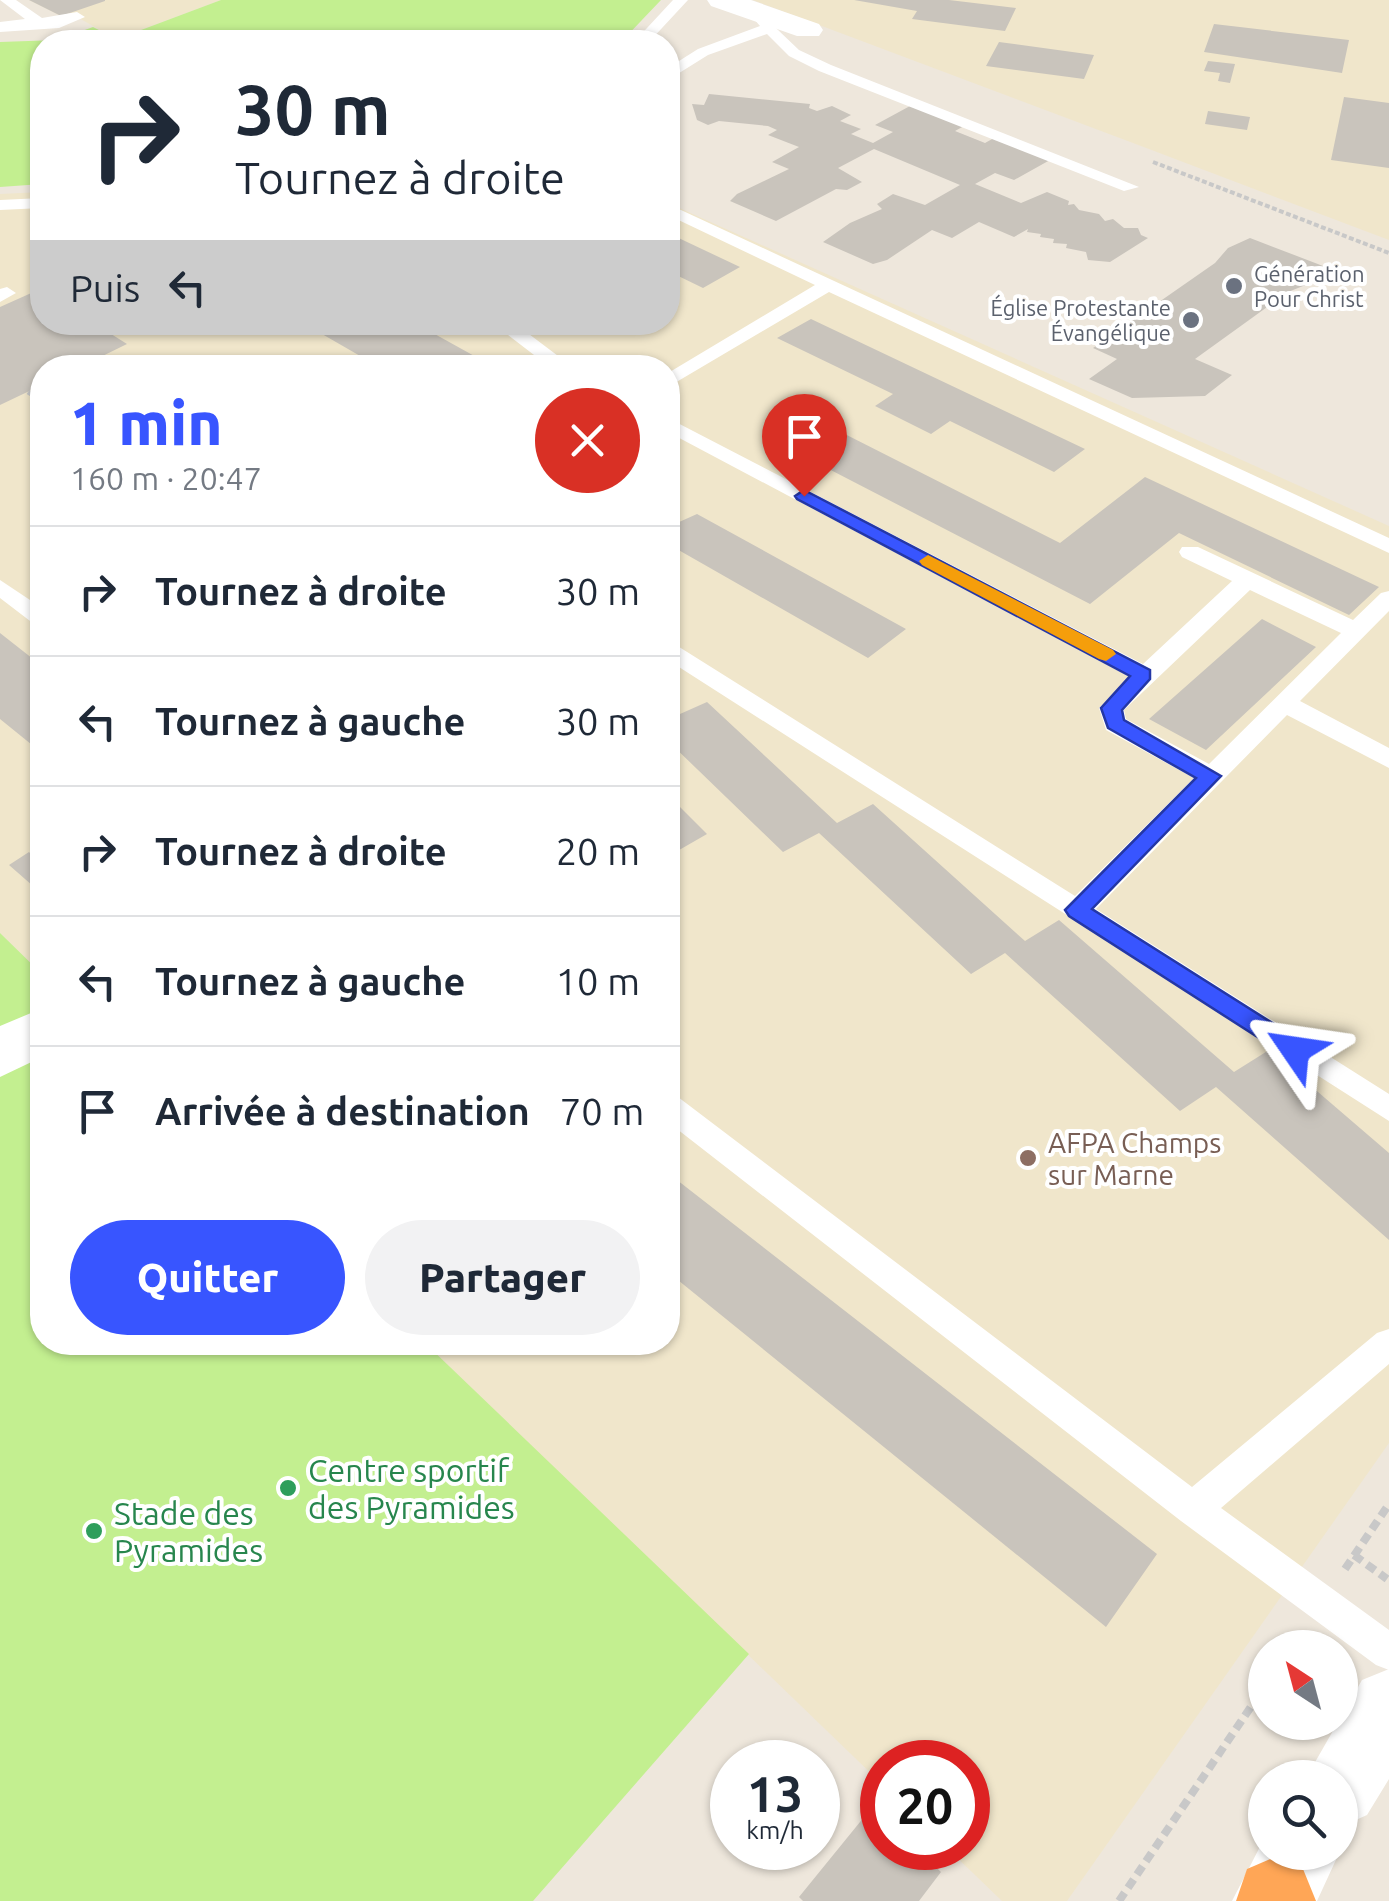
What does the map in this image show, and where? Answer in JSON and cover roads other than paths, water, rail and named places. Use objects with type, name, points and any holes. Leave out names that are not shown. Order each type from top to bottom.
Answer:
[{"type":"street","points":[[722,0],[762,19],[808,30]]},
{"type":"street","points":[[1357,1760],[1389,1707]]},
{"type":"lane","points":[[6,0],[33,15],[33,22]]},
{"type":"lane","points":[[652,30],[681,0]]},
{"type":"lane","points":[[0,27],[58,23],[76,17]]},
{"type":"lane","points":[[680,67],[762,19],[794,53],[825,68],[1130,187]]},
{"type":"lane","points":[[0,205],[30,204]]},
{"type":"lane","points":[[680,215],[1389,546]]},
{"type":"lane","points":[[680,374],[827,286]]},
{"type":"lane","points":[[518,335],[546,355]]},
{"type":"lane","points":[[680,430],[1143,674]]},
{"type":"lane","points":[[1190,552],[1356,631]]},
{"type":"lane","points":[[1210,776],[1115,724],[1111,708],[1248,579]]},
{"type":"lane","points":[[0,587],[30,610]]},
{"type":"lane","points":[[1076,910],[1389,598]]},
{"type":"lane","points":[[680,658],[1389,1109]]},
{"type":"lane","points":[[1284,703],[1389,760]]},
{"type":"lane","points":[[680,1115],[1193,1509],[1389,1652]]},
{"type":"lane","points":[[1193,1509],[1389,1344]]},
{"type":"place","name":"Génération Pour Christ","points":[[1234,286]]},
{"type":"place","name":"Église Protestante Évangélique","points":[[1191,320]]},
{"type":"place","name":"AFPA Champs sur Marne","points":[[1028,1158]]},
{"type":"place","name":"Centre sportif des Pyramides","points":[[288,1488]]},
{"type":"place","name":"Stade des Pyramides","points":[[94,1531]]}]
